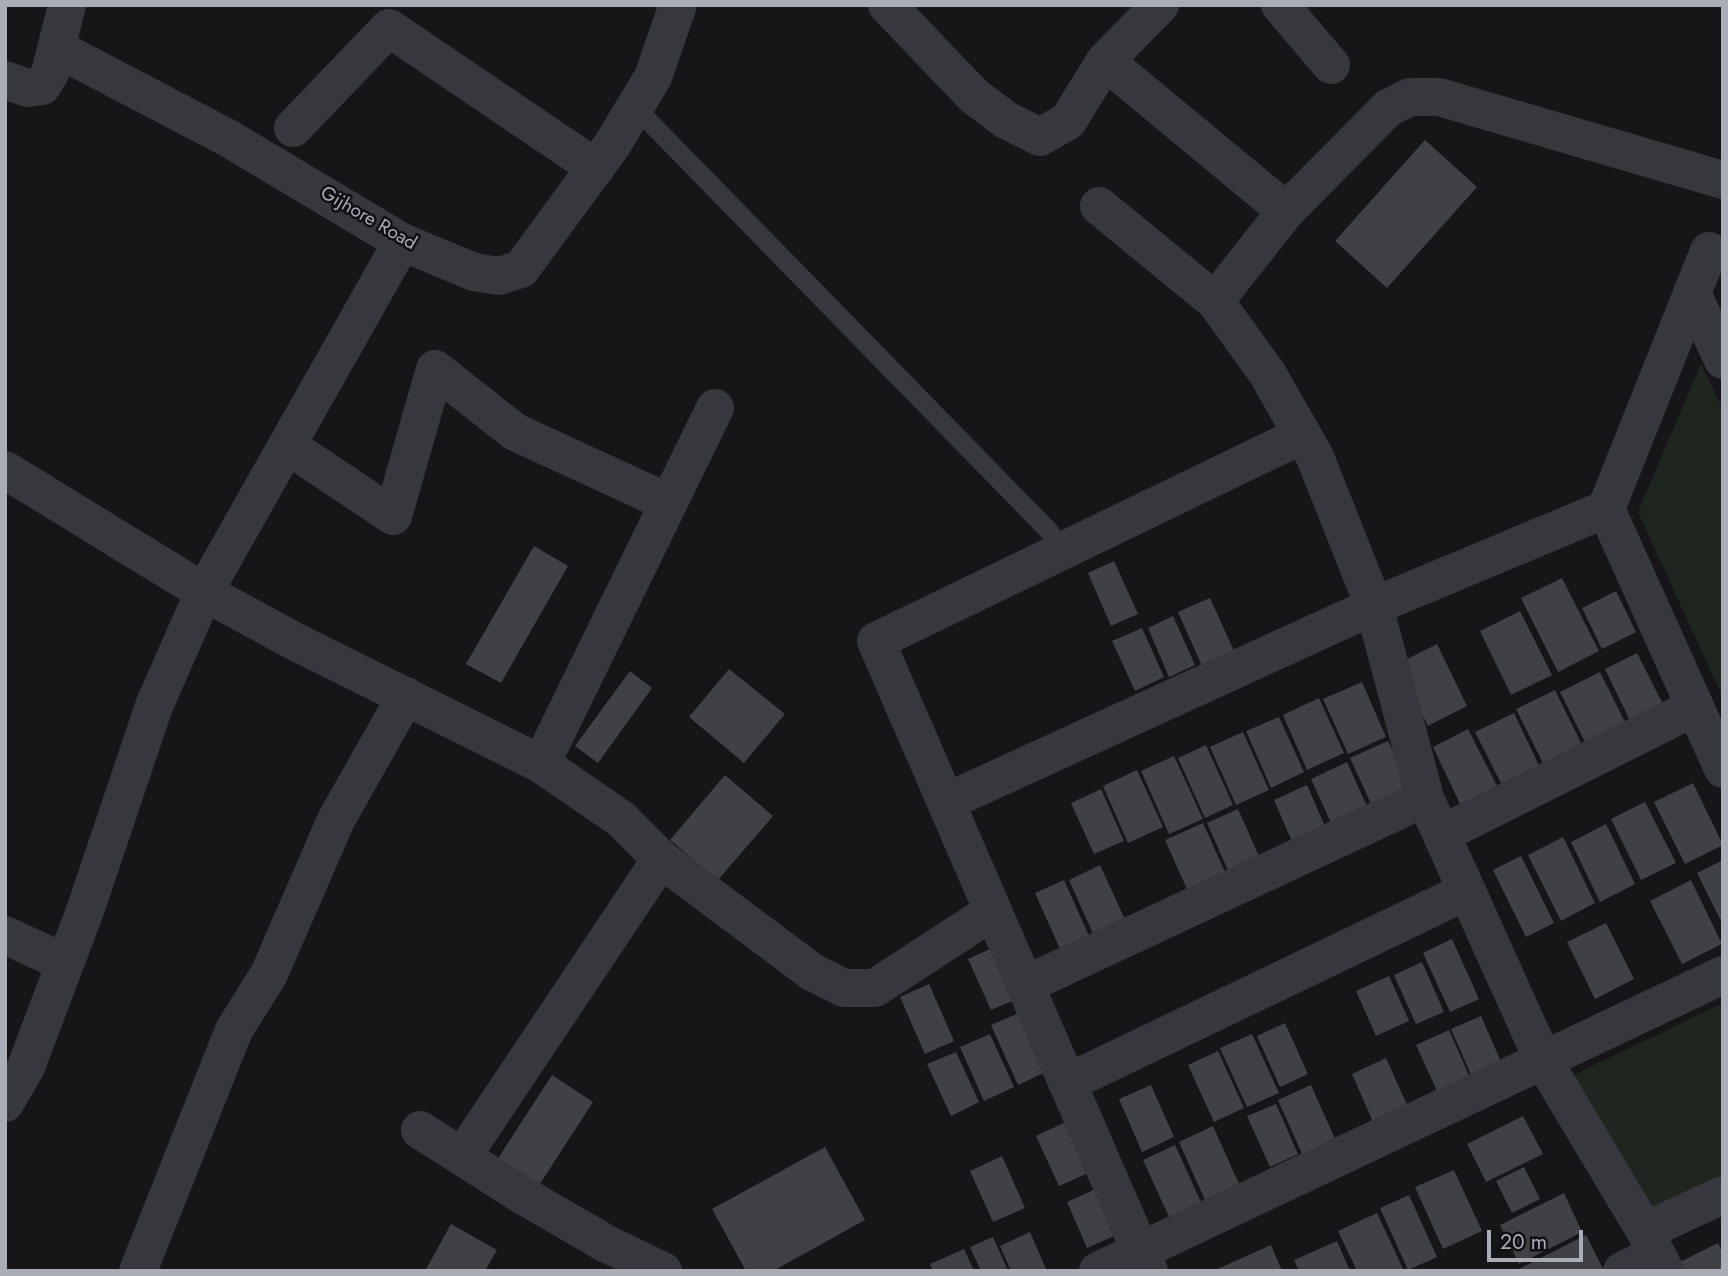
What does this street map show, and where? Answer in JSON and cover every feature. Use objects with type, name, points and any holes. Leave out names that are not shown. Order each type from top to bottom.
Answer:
[{"type":"street","points":[[5,80],[28,88],[42,86],[50,73],[67,5]]},
{"type":"street","name":"Gijhore Road","points":[[55,48],[228,138],[402,242],[474,272],[499,276],[522,269],[596,168],[653,77],[678,5]]},
{"type":"street","points":[[887,5],[974,96],[1006,120],[1040,137],[1068,121],[1105,61],[1160,5]]},
{"type":"street","points":[[1280,5],[1331,65]]},
{"type":"street","points":[[293,128],[389,28],[596,168]]},
{"type":"street","points":[[1105,61],[1286,211]]},
{"type":"street","points":[[1215,302],[1286,211],[1388,108],[1410,97],[1439,97],[1723,180]]},
{"type":"street","points":[[1099,206],[1215,302],[1267,373],[1315,457],[1374,606],[1426,797],[1543,1060],[1656,1252]]},
{"type":"street","points":[[5,1103],[26,1067],[154,706],[204,592],[402,242]]},
{"type":"street","points":[[946,802],[1374,606],[1606,509],[1709,251]]},
{"type":"street","points":[[1692,293],[1723,360]]},
{"type":"street","points":[[288,446],[393,516],[435,369],[515,432],[667,502]]},
{"type":"street","points":[[541,764],[715,408]]},
{"type":"street","points":[[1145,1261],[876,641],[1302,435]]},
{"type":"street","points":[[5,470],[204,592],[541,764],[621,819],[661,859],[812,972],[844,988],[875,988],[993,911]]},
{"type":"street","points":[[1606,509],[1723,769]]},
{"type":"street","points":[[138,1271],[234,1030],[269,974],[336,820],[405,696]]},
{"type":"street","points":[[1442,834],[1695,707]]},
{"type":"street","points":[[1025,985],[1426,797]]},
{"type":"street","points":[[462,1157],[661,859]]},
{"type":"street","points":[[1067,1083],[1467,891]]},
{"type":"street","points":[[5,934],[65,963]]},
{"type":"street","points":[[1098,1271],[1145,1261],[1543,1060],[1723,975]]},
{"type":"street","points":[[420,1130],[594,1237],[663,1271]]},
{"type":"street","points":[[1622,1271],[1656,1252],[1723,1195]]},
{"type":"lane","points":[[635,107],[1040,521],[1063,551]]},
{"type":"shaded area","points":[[1701,364],[1723,409],[1723,698],[1638,512]]},
{"type":"shaded area","points":[[1723,1003],[1723,1185],[1644,1223],[1574,1075]]},
{"type":"building","points":[[1425,140],[1477,187],[1387,288],[1335,241]]},
{"type":"building","points":[[534,546],[568,566],[501,683],[466,664]]},
{"type":"building","points":[[1114,561],[1138,614],[1111,626],[1088,573]]},
{"type":"building","points":[[1562,578],[1599,651],[1558,672],[1521,598]]},
{"type":"building","points":[[1616,591],[1636,632],[1602,649],[1582,608]]},
{"type":"building","points":[[1210,598],[1234,651],[1202,666],[1178,612]]},
{"type":"building","points":[[1520,611],[1552,675],[1511,695],[1480,631]]},
{"type":"building","points":[[1173,616],[1195,665],[1169,677],[1148,628]]},
{"type":"building","points":[[1142,628],[1164,677],[1135,691],[1112,641]]},
{"type":"building","points":[[1437,644],[1467,706],[1428,726],[1397,664]]},
{"type":"building","points":[[1637,653],[1669,716],[1636,733],[1605,669]]},
{"type":"building","points":[[729,669],[785,714],[744,763],[689,717]]},
{"type":"building","points":[[630,671],[652,688],[598,763],[575,746]]},
{"type":"building","points":[[1600,672],[1629,730],[1589,750],[1560,692]]},
{"type":"building","points":[[1362,682],[1386,737],[1348,754],[1323,699]]},
{"type":"building","points":[[1555,690],[1584,749],[1546,769],[1516,709]]},
{"type":"building","points":[[1319,698],[1344,753],[1307,770],[1283,715]]},
{"type":"building","points":[[1514,713],[1541,770],[1504,789],[1475,732]]},
{"type":"building","points":[[1279,717],[1304,772],[1271,788],[1246,731]]},
{"type":"building","points":[[1468,729],[1497,786],[1460,804],[1433,747]]},
{"type":"building","points":[[1243,732],[1269,790],[1236,805],[1210,747]]},
{"type":"building","points":[[1388,741],[1412,793],[1374,810],[1350,758]]},
{"type":"building","points":[[1206,745],[1233,805],[1205,818],[1178,758]]},
{"type":"building","points":[[1174,756],[1203,819],[1169,834],[1141,771]]},
{"type":"building","points":[[1347,762],[1369,811],[1333,827],[1311,779]]},
{"type":"building","points":[[1137,770],[1163,827],[1128,843],[1103,786]]},
{"type":"building","points":[[725,775],[773,816],[718,880],[670,840]]},
{"type":"building","points":[[1693,783],[1723,845],[1685,864],[1654,802]]},
{"type":"building","points":[[1307,785],[1327,831],[1294,846],[1274,800]]},
{"type":"building","points":[[1101,789],[1124,841],[1094,854],[1071,803]]},
{"type":"building","points":[[1645,802],[1676,863],[1641,880],[1611,819]]},
{"type":"building","points":[[1238,809],[1261,861],[1230,875],[1207,823]]},
{"type":"building","points":[[1203,823],[1225,872],[1187,889],[1165,840]]},
{"type":"building","points":[[1606,824],[1635,884],[1600,902],[1571,842]]},
{"type":"building","points":[[1563,837],[1595,903],[1561,921],[1528,855]]},
{"type":"building","points":[[1521,856],[1554,923],[1526,937],[1493,870]]},
{"type":"building","points":[[1723,860],[1723,925],[1697,873]]},
{"type":"building","points":[[1100,865],[1127,924],[1095,938],[1069,880]]},
{"type":"building","points":[[1064,880],[1089,936],[1060,949],[1035,893]]},
{"type":"building","points":[[1691,880],[1722,944],[1682,964],[1650,901]]},
{"type":"building","points":[[1606,923],[1634,979],[1595,999],[1567,942]]},
{"type":"building","points":[[1452,939],[1479,999],[1450,1012],[1423,953]]},
{"type":"building","points":[[1001,944],[1024,996],[991,1010],[968,959]]},
{"type":"building","points":[[1422,962],[1444,1012],[1416,1024],[1394,975]]},
{"type":"building","points":[[1389,976],[1409,1021],[1376,1036],[1356,991]]},
{"type":"building","points":[[929,984],[954,1041],[925,1054],[900,997]]},
{"type":"building","points":[[1026,1010],[1052,1069],[1018,1085],[991,1025]]},
{"type":"building","points":[[1481,1016],[1502,1064],[1472,1077],[1451,1029]]},
{"type":"building","points":[[1285,1023],[1308,1074],[1280,1087],[1257,1036]]},
{"type":"building","points":[[1449,1030],[1470,1078],[1438,1093],[1416,1045]]},
{"type":"building","points":[[990,1034],[1014,1087],[984,1101],[960,1047]]},
{"type":"building","points":[[1252,1034],[1279,1093],[1247,1107],[1220,1048]]},
{"type":"building","points":[[1218,1051],[1244,1108],[1214,1122],[1188,1065]]},
{"type":"building","points":[[956,1052],[979,1102],[951,1116],[927,1064]]},
{"type":"building","points":[[1386,1058],[1408,1107],[1373,1122],[1352,1074]]},
{"type":"building","points":[[552,1075],[593,1102],[536,1190],[495,1163]]},
{"type":"building","points":[[1151,1085],[1174,1137],[1142,1152],[1119,1099]]},
{"type":"building","points":[[1311,1085],[1336,1141],[1303,1156],[1278,1100]]},
{"type":"building","points":[[1276,1104],[1298,1154],[1270,1167],[1247,1116]]},
{"type":"building","points":[[1523,1116],[1543,1154],[1486,1182],[1467,1144]]},
{"type":"building","points":[[1072,1119],[1095,1170],[1059,1186],[1036,1136]]},
{"type":"building","points":[[1213,1126],[1239,1184],[1205,1200],[1179,1142]]},
{"type":"building","points":[[1175,1145],[1201,1202],[1169,1217],[1143,1160]]},
{"type":"building","points":[[825,1147],[865,1220],[773,1271],[746,1271],[712,1209]]},
{"type":"building","points":[[1002,1156],[1025,1208],[993,1222],[970,1171]]},
{"type":"building","points":[[1524,1167],[1540,1199],[1512,1213],[1496,1181]]},
{"type":"building","points":[[1454,1170],[1482,1231],[1443,1249],[1415,1187]]},
{"type":"building","points":[[1100,1187],[1121,1233],[1087,1248],[1067,1202]]},
{"type":"building","points":[[1564,1193],[1582,1232],[1519,1264],[1500,1225]]},
{"type":"building","points":[[1409,1195],[1437,1257],[1408,1270],[1380,1208]]},
{"type":"building","points":[[1377,1213],[1404,1271],[1357,1271],[1338,1231]]},
{"type":"building","points":[[451,1224],[497,1250],[485,1271],[425,1271]]},
{"type":"building","points":[[1030,1232],[1047,1271],[1011,1271],[1000,1246]]},
{"type":"building","points":[[1586,1235],[1604,1271],[1515,1271]]},
{"type":"building","points":[[993,1237],[1008,1271],[981,1271],[970,1247]]},
{"type":"building","points":[[1337,1241],[1350,1271],[1299,1271],[1294,1260]]},
{"type":"building","points":[[1718,1243],[1723,1253],[1723,1271],[1677,1271],[1674,1265]]},
{"type":"building","points":[[1271,1245],[1282,1271],[1213,1271]]},
{"type":"building","points":[[964,1249],[974,1271],[933,1271],[930,1264]]}]
